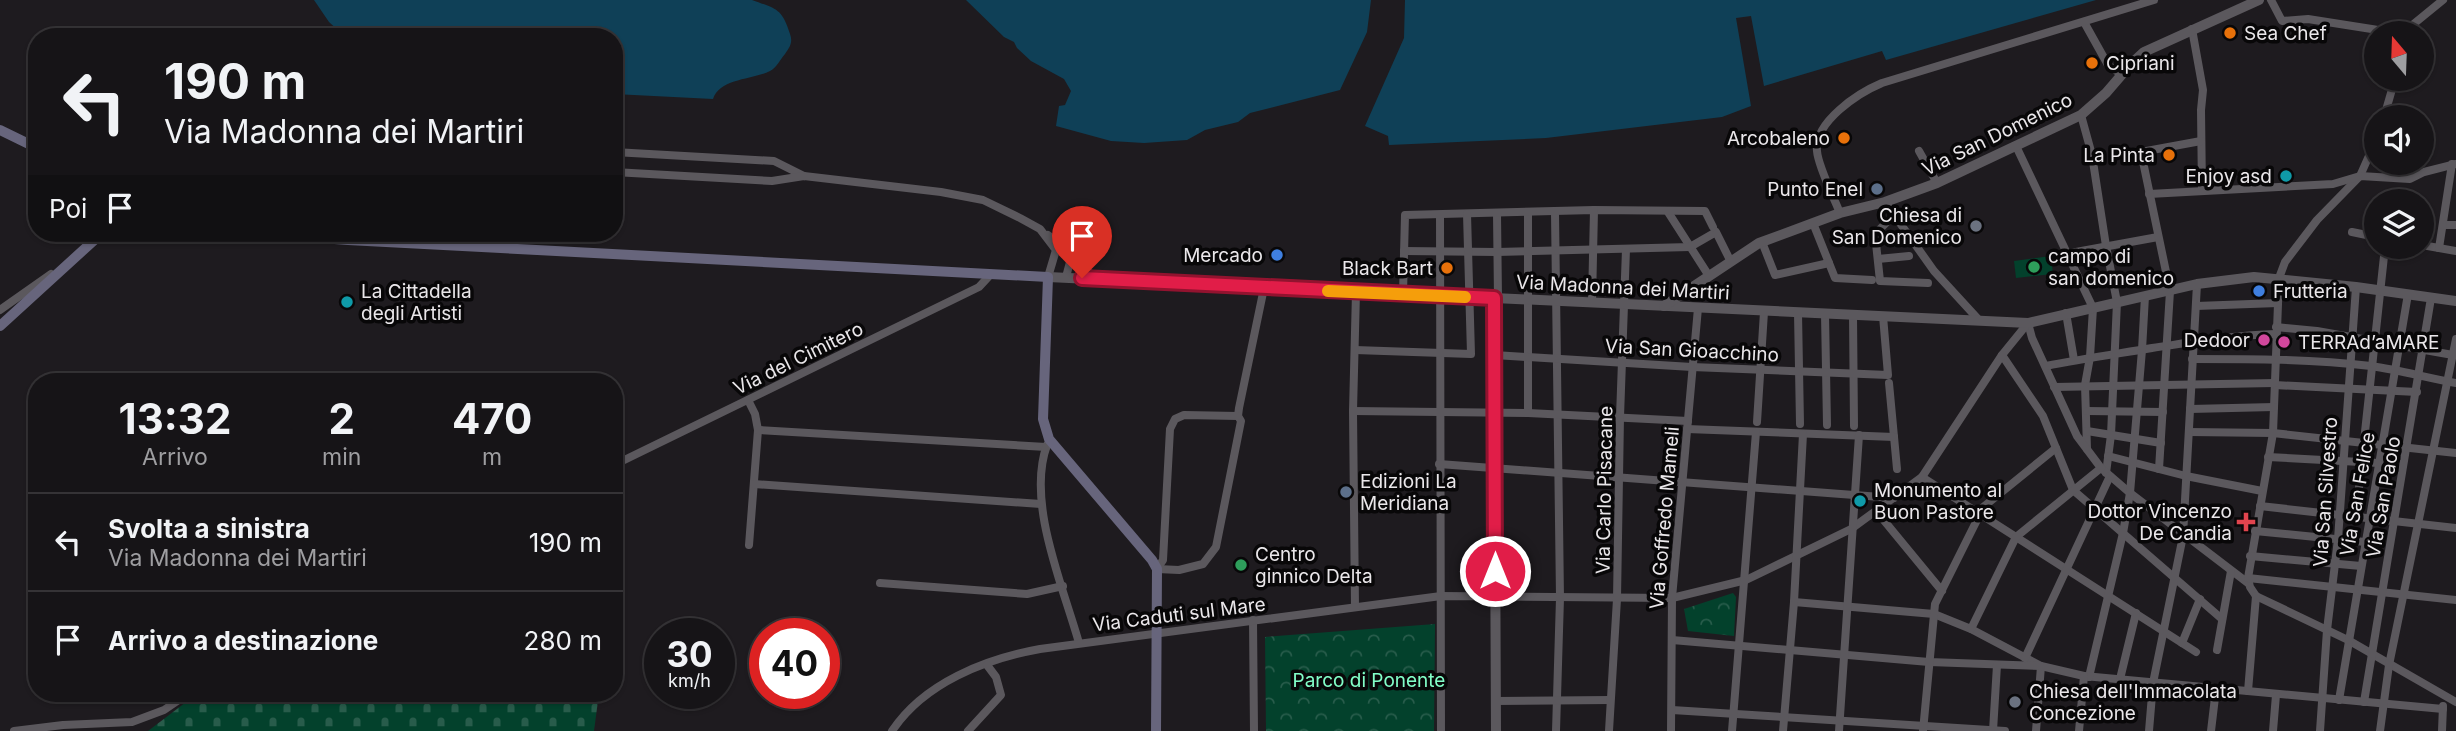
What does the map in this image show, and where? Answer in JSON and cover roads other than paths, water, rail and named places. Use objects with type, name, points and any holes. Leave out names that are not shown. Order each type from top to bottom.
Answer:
[{"type":"main road","points":[[0,130],[28,144]]},
{"type":"main road","points":[[0,326],[93,242]]},
{"type":"main road","points":[[386,242],[1048,277],[1043,419],[1048,443],[1152,560],[1157,569],[1156,731]]},
{"type":"street","points":[[1840,213],[1816,153],[1817,139],[1851,99],[1882,83],[2154,0]]},
{"type":"street","name":"Via San Domenico","points":[[1664,306],[1730,260],[1762,242],[1840,213],[1885,202],[1937,183],[2081,116],[2144,52],[2259,0]]},
{"type":"street","points":[[2271,0],[2282,21],[2308,19],[2364,28]]},
{"type":"street","points":[[2417,21],[2443,0]]},
{"type":"street","points":[[2084,22],[2108,65],[2122,75]]},
{"type":"street","points":[[2192,29],[2203,90],[2202,191]]},
{"type":"street","points":[[2025,658],[2093,509],[2105,472],[2111,435],[2118,302],[2106,247],[2092,155],[2081,116]]},
{"type":"street","points":[[2159,469],[2170,291],[2141,152],[2201,141]]},
{"type":"street","points":[[2016,146],[2092,308],[2090,357],[2085,385],[2087,449]]},
{"type":"street","points":[[1919,151],[1937,183]]},
{"type":"street","points":[[623,153],[774,161],[804,176]]},
{"type":"street","points":[[2149,194],[2333,184],[2360,176],[2410,178],[2454,164],[2451,202],[2443,225],[2440,248]]},
{"type":"street","points":[[2248,691],[2256,596],[2248,581],[2250,556],[2273,433],[2279,278],[2285,262],[2317,220],[2360,176],[2364,167]]},
{"type":"street","points":[[623,173],[772,181],[804,176],[941,192],[983,200],[1040,229],[1061,244],[1083,269],[1098,279]]},
{"type":"street","points":[[1885,202],[1934,271],[1978,319]]},
{"type":"street","points":[[1592,302],[1594,210]]},
{"type":"street","points":[[1403,294],[1405,215],[1594,210],[1705,211],[1730,260]]},
{"type":"street","points":[[1528,212],[1528,413]]},
{"type":"street","points":[[1668,212],[1709,276]]},
{"type":"street","points":[[1555,213],[1560,598],[1556,731]]},
{"type":"street","points":[[1355,350],[1471,354],[1467,214]]},
{"type":"street","points":[[1496,731],[1494,355],[1497,214]]},
{"type":"street","points":[[1440,215],[1441,731]]},
{"type":"street","points":[[1894,215],[1875,234],[1880,281],[1927,283]]},
{"type":"street","points":[[1814,223],[1835,278],[1872,280]]},
{"type":"street","points":[[2443,225],[2456,225]]},
{"type":"street","points":[[1040,229],[1056,250],[1048,277]]},
{"type":"street","points":[[1404,251],[1468,253],[1690,247],[1715,230]]},
{"type":"street","points":[[2352,232],[2364,234]]},
{"type":"street","points":[[2065,254],[2158,237]]},
{"type":"street","points":[[1762,242],[1774,275],[1829,263]]},
{"type":"street","points":[[1061,244],[1070,262],[1066,277]]},
{"type":"street","points":[[2434,247],[2456,251]]},
{"type":"street","name":"Via Carlo Pisacane","points":[[1609,731],[1617,599],[1626,249]]},
{"type":"street","points":[[1878,259],[1909,256]]},
{"type":"street","points":[[0,310],[76,257]]},
{"type":"street","points":[[2356,515],[2384,259]]},
{"type":"street","name":"Via del Cimitero","points":[[623,461],[979,288],[991,274]]},
{"type":"street","name":"Via Madonna dei Martiri","points":[[1048,277],[2028,323],[2233,278],[2279,278],[2456,301]]},
{"type":"street","points":[[2149,731],[2153,683],[2183,536],[2197,284]]},
{"type":"street","name":"Via San Silvestro","points":[[2320,731],[2327,629],[2338,539],[2356,287]]},
{"type":"street","points":[[1238,416],[1184,415],[1175,419],[1170,429],[1163,559],[1157,569],[1179,570],[1203,564],[1216,547],[1241,421],[1238,416],[1264,288]]},
{"type":"street","points":[[1355,607],[1353,411],[1356,292]]},
{"type":"street","name":"Via San Felice","points":[[2339,700],[2408,293]]},
{"type":"street","points":[[2079,731],[2087,676],[2109,596],[2130,494],[2145,296]]},
{"type":"street","name":"Via San Paolo","points":[[2364,702],[2425,349],[2431,298]]},
{"type":"street","points":[[2196,306],[2278,303]]},
{"type":"street","name":"Via Goffredo Mameli","points":[[1671,731],[1672,598],[1698,308]]},
{"type":"street","points":[[1757,422],[1764,312]]},
{"type":"street","points":[[1798,313],[1800,424]]},
{"type":"street","points":[[2066,313],[2074,360]]},
{"type":"street","points":[[1825,314],[1827,425]]},
{"type":"street","points":[[1853,315],[1854,426]]},
{"type":"street","points":[[1883,316],[1897,469]]},
{"type":"street","points":[[2028,323],[2032,338],[2077,436],[2105,472],[2183,536],[2231,571],[2248,581],[2333,586],[2456,600]]},
{"type":"street","name":"Via Caduti sul Mare","points":[[892,731],[915,702],[937,686],[1029,651],[1441,596],[1672,598],[1746,580],[1851,529],[1922,477],[2002,355],[2028,323]]},
{"type":"street","points":[[2046,366],[2114,352],[2276,330],[2352,337],[2453,355]]},
{"type":"street","points":[[2380,731],[2382,703],[2418,524],[2452,382],[2456,339]]},
{"type":"street","name":"Via San Gioacchino","points":[[1494,355],[1853,374],[1889,379]]},
{"type":"street","points":[[2002,355],[2043,416],[2073,490],[2222,619]]},
{"type":"street","points":[[2192,359],[2275,359],[2374,367],[2452,382]]},
{"type":"street","points":[[2054,387],[2113,384],[2275,384],[2417,392]]},
{"type":"street","points":[[748,400],[758,429],[750,545]]},
{"type":"street","points":[[2190,409],[2274,407]]},
{"type":"street","points":[[1353,411],[1620,417],[1756,432],[1894,437]]},
{"type":"street","points":[[2087,411],[2163,412]]},
{"type":"street","points":[[758,429],[1048,443],[1040,480],[1041,504],[1050,547],[1079,643]]},
{"type":"street","points":[[2087,431],[2161,443]]},
{"type":"street","points":[[1732,731],[1756,432]]},
{"type":"street","points":[[2189,432],[2273,433],[2456,453]]},
{"type":"street","points":[[1783,731],[1794,603],[1803,433]]},
{"type":"street","points":[[1839,731],[1859,435]]},
{"type":"street","points":[[1923,729],[1936,604],[1978,513],[2056,448]]},
{"type":"street","points":[[2108,456],[2186,476],[2262,491]]},
{"type":"street","points":[[2268,457],[2379,463]]},
{"type":"street","points":[[1439,464],[1894,498]]},
{"type":"street","points":[[1971,629],[2016,537],[2073,490],[2105,472]]},
{"type":"street","points":[[1922,477],[2196,652]]},
{"type":"street","points":[[754,484],[1041,504]]},
{"type":"street","points":[[2260,506],[2456,528]]},
{"type":"street","points":[[1877,512],[1942,591]]},
{"type":"street","points":[[2255,531],[2365,542]]},
{"type":"street","points":[[2250,556],[2361,566]]},
{"type":"street","points":[[2217,650],[2231,571]]},
{"type":"street","points":[[880,583],[1027,594],[1063,586]]},
{"type":"street","points":[[2256,596],[2348,640],[2456,702]]},
{"type":"street","points":[[2182,643],[2200,599]]},
{"type":"street","points":[[1794,603],[1934,614],[1971,629],[2040,666]]},
{"type":"street","points":[[2120,680],[2136,613]]},
{"type":"street","points":[[1253,620],[1254,731]]},
{"type":"street","points":[[1672,640],[1929,662],[2040,666],[2120,680],[2443,709]]},
{"type":"street","points":[[968,731],[1001,695],[996,677],[987,665]]},
{"type":"street","points":[[1993,730],[1997,665]]},
{"type":"street","points":[[2036,731],[2040,666]]},
{"type":"street","points":[[2211,731],[2216,689]]},
{"type":"street","points":[[2273,731],[2276,695]]},
{"type":"street","points":[[2442,731],[2444,696]]},
{"type":"street","points":[[1496,701],[1610,700]]},
{"type":"street","points":[[14,731],[63,725],[131,727],[176,702]]},
{"type":"street","points":[[1672,710],[1840,720],[1923,729],[2005,731]]},
{"type":"water","points":[[314,0],[752,0],[781,14],[791,42],[772,70],[730,83],[722,87],[713,99],[623,94],[623,28],[336,28]]},
{"type":"water","points":[[966,0],[1371,0],[1367,32],[1340,90],[1250,113],[1238,122],[1205,130],[1187,140],[1144,143],[1111,141],[1056,126],[1059,106],[1065,105],[1071,91],[1064,79],[1031,61],[1014,42],[1004,37]]},
{"type":"water","points":[[1405,0],[2096,0],[1886,60],[1882,51],[1764,86],[1751,16],[1736,18],[1751,106],[1722,117],[1546,138],[1389,145],[1388,136],[1365,126],[1404,38]]},
{"type":"place","name":"Sea Chef","points":[[2230,33]]},
{"type":"place","name":"Cipriani","points":[[2092,63]]},
{"type":"place","name":"Arcobaleno","points":[[1844,138]]},
{"type":"place","name":"La Pinta","points":[[2169,155]]},
{"type":"place","name":"Enjoy asd","points":[[2286,176]]},
{"type":"place","name":"Punto Enel","points":[[1877,189]]},
{"type":"place","name":"Chiesa di San Domenico","points":[[1976,226]]},
{"type":"place","name":"Mercado","points":[[1277,255]]},
{"type":"place","name":"campo di san domenico","points":[[2034,267]]},
{"type":"place","name":"Black Bart","points":[[1447,268]]},
{"type":"place","name":"Frutteria","points":[[2259,291]]},
{"type":"place","name":"La Cittadella degli Artisti","points":[[347,302]]},
{"type":"place","name":"Dedoor","points":[[2264,340]]},
{"type":"place","name":"TERRAd’aMARE","points":[[2284,342]]},
{"type":"place","name":"Edizioni La Meridiana","points":[[1346,492]]},
{"type":"place","name":"Monumento al Buon Pastore","points":[[1860,501]]},
{"type":"place","name":"Dottor Vincenzo De Candia","points":[[2246,522]]},
{"type":"place","name":"Centro ginnico Delta","points":[[1241,565]]},
{"type":"place","name":"Chiesa dell'Immacolata Concezione","points":[[2015,702]]},
{"type":"park label","name":"Parco di Ponente","points":[[1369,680]]}]
